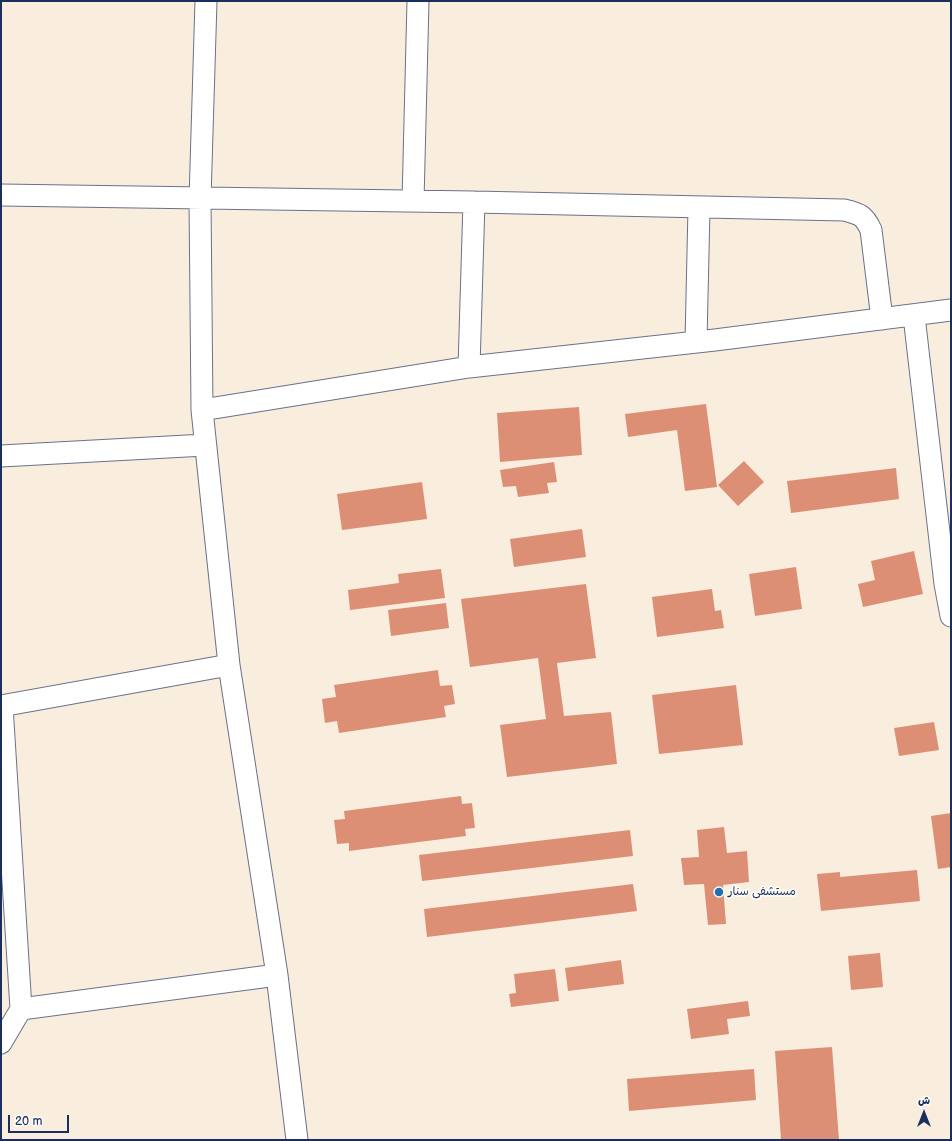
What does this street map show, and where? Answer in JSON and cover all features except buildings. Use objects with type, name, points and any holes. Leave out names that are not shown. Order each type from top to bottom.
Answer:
[{"type":"street","points":[[206,1],[200,199],[202,410],[229,665],[277,975],[298,1140]]},
{"type":"street","points":[[413,201],[418,1]]},
{"type":"street","points":[[1,195],[474,202],[844,210],[857,213],[866,219],[871,230],[882,319]]},
{"type":"street","points":[[469,367],[474,202]]},
{"type":"street","points":[[696,342],[699,208]]},
{"type":"street","points":[[202,410],[469,367],[696,342],[914,316],[951,310]]},
{"type":"street","points":[[914,316],[951,616]]},
{"type":"street","points":[[1,456],[205,445]]},
{"type":"street","points":[[1,1042],[21,1010],[8,923],[1,706],[229,665]]},
{"type":"street","points":[[21,1010],[277,975]]},
{"type":"place","name":"مستشفى سنار","points":[[719,892]]}]
